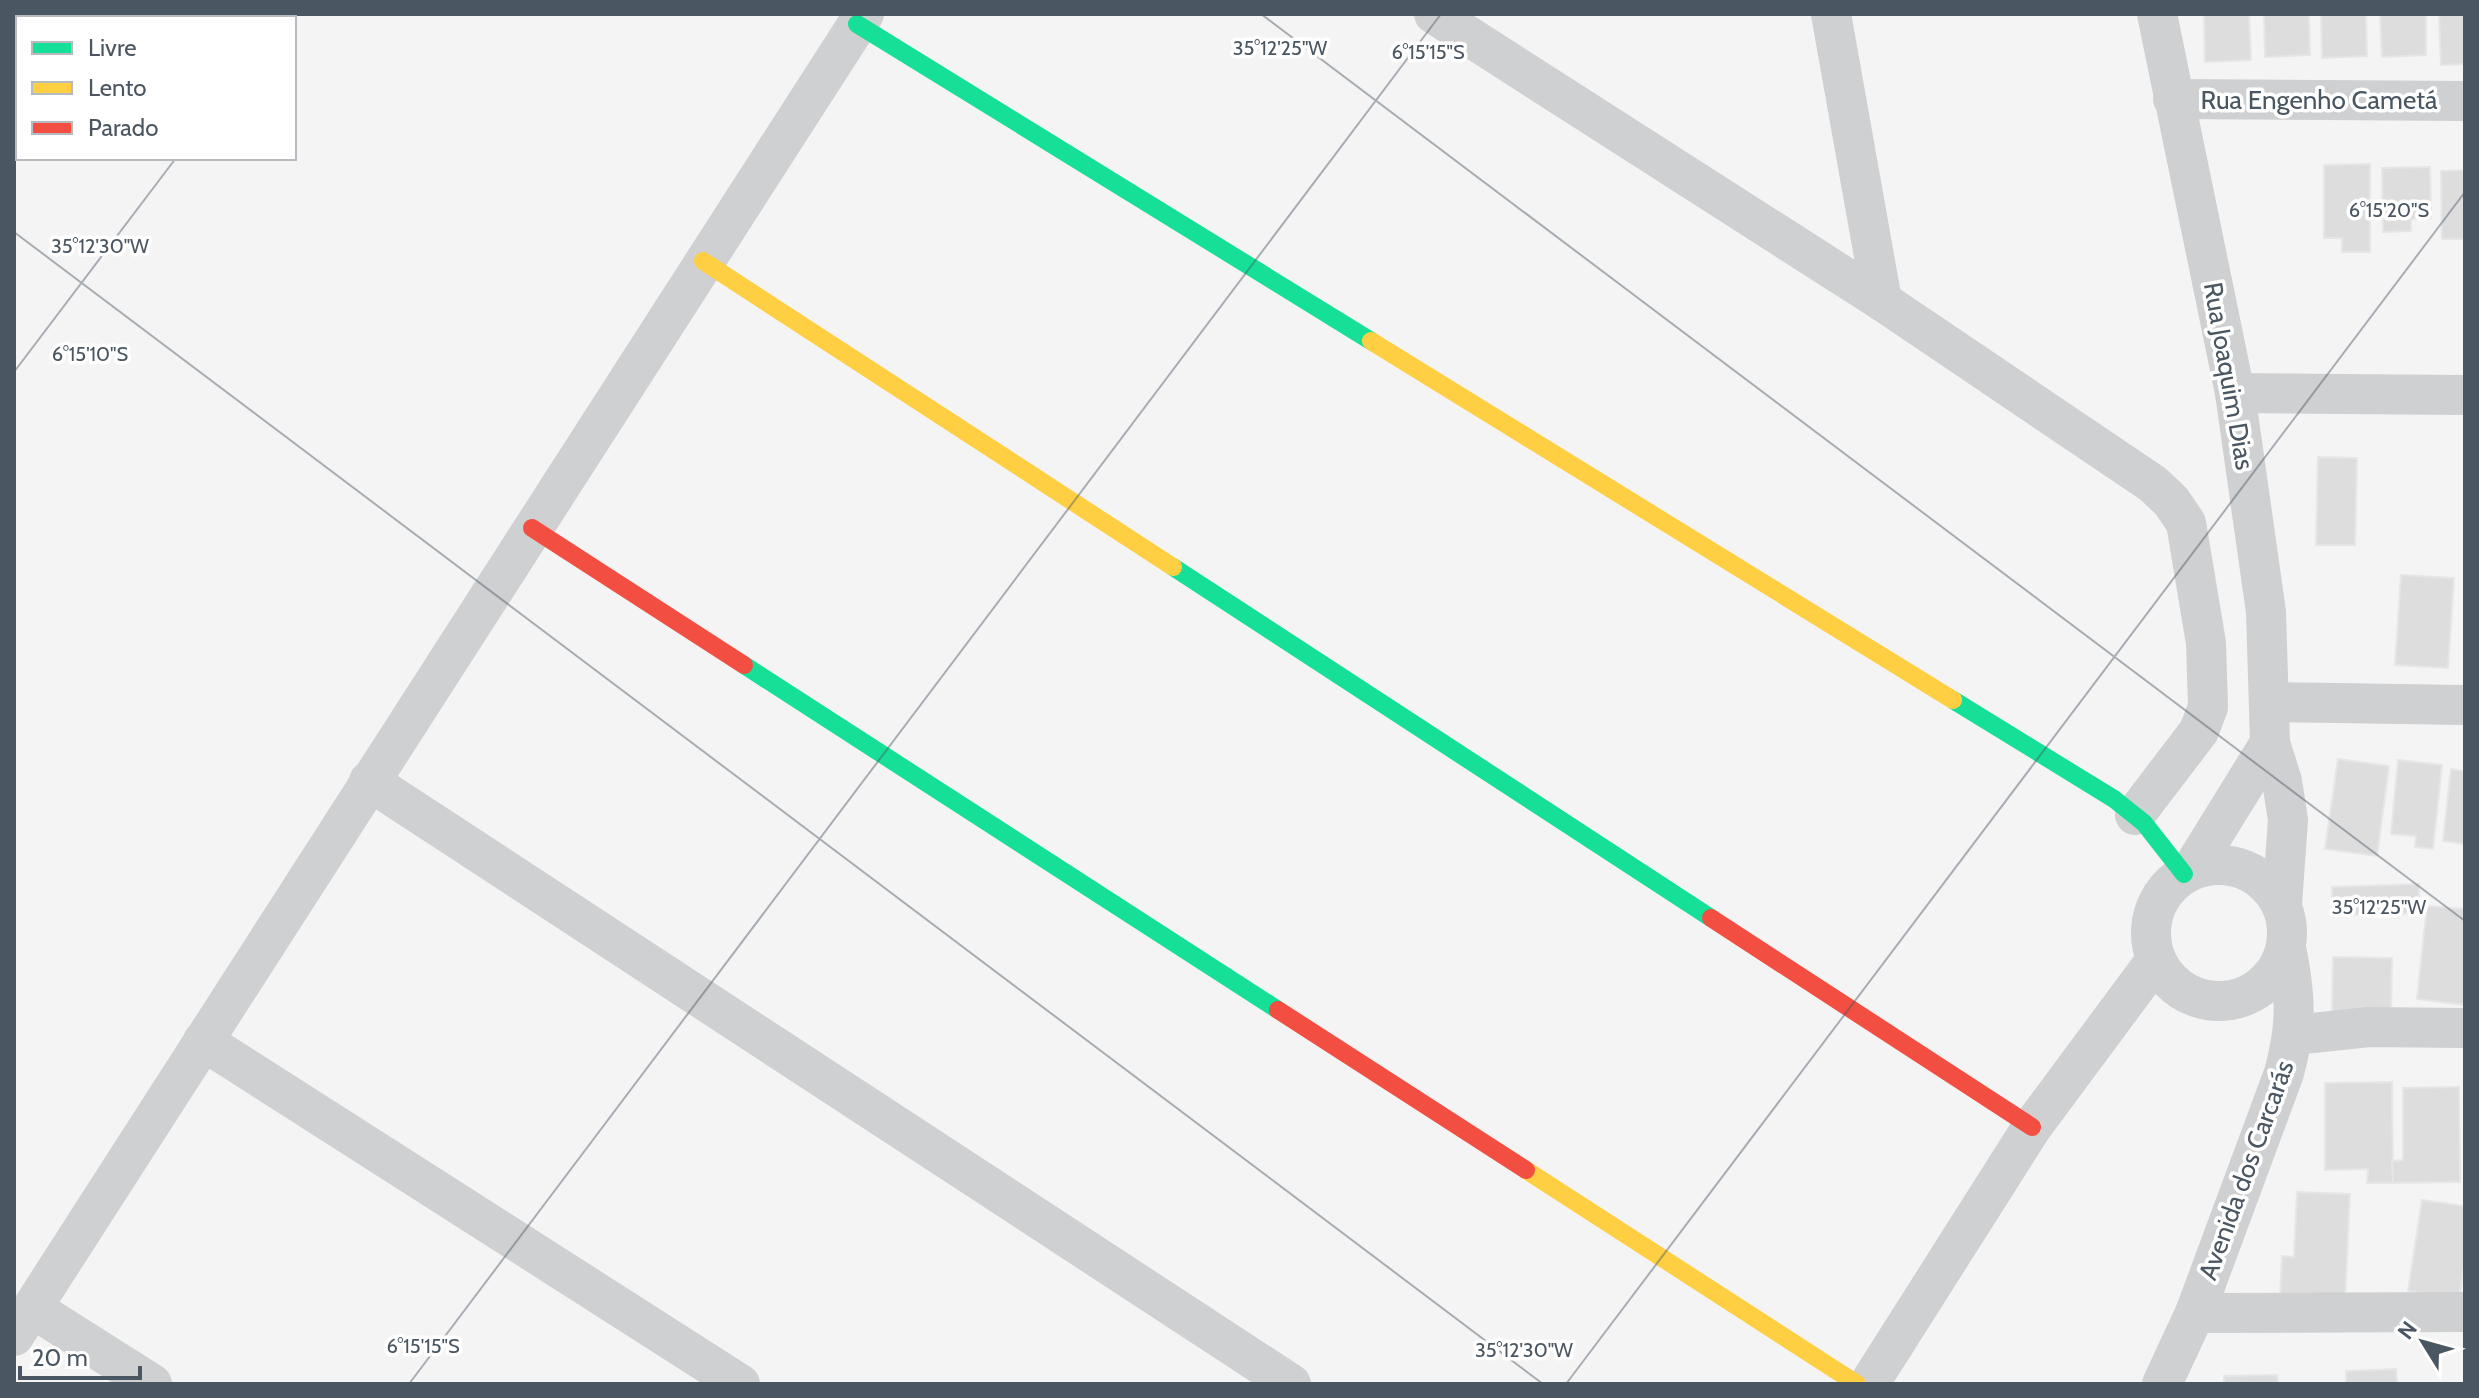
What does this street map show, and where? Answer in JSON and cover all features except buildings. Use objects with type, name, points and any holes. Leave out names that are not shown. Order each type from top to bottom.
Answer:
[{"type":"street","points":[[1434,14],[1882,301],[2153,484],[2171,501],[2186,523],[2206,643],[2208,707],[2199,731],[2135,815]]},
{"type":"street","points":[[1831,14],[1882,301]]},
{"type":"street","name":"Rua Joaquim Dias","points":[[2157,14],[2235,393],[2266,612],[2270,743]]},
{"type":"street","points":[[152,1384],[23,1322],[861,19],[2135,815],[2188,872]]},
{"type":"street","name":"Rua Engenho Cametá","points":[[2173,99],[2465,101]]},
{"type":"street","points":[[703,261],[2032,1127]]},
{"type":"street","points":[[2235,393],[2465,395]]},
{"type":"street","points":[[532,528],[1857,1384]]},
{"type":"street","points":[[2270,702],[2465,705]]},
{"type":"street","points":[[2188,872],[2213,864],[2234,865],[2254,873],[2270,886],[2282,904],[2288,926],[2286,948],[2277,968],[2264,985],[2246,996],[2224,1001],[2203,1000],[2184,992],[2168,978],[2156,960],[2150,941],[2157,903],[2188,872],[2270,743]]},
{"type":"street","points":[[2270,743],[2282,781],[2288,820],[2282,904]]},
{"type":"street","points":[[369,781],[1291,1384]]},
{"type":"street","name":"Avenida dos Carcarás","points":[[2162,1384],[2195,1313],[2284,1073],[2294,1035],[2295,999],[2286,948]]},
{"type":"street","points":[[1869,1384],[2032,1127],[2156,960]]},
{"type":"street","points":[[2294,1035],[2369,1027],[2465,1028]]},
{"type":"street","points":[[203,1041],[740,1384]]},
{"type":"street","points":[[2195,1313],[2465,1312]]},
{"type":"traffic: fast","points":[[857,24],[1371,341]]},
{"type":"traffic: fast","points":[[1173,567],[1711,918]]},
{"type":"traffic: fast","points":[[744,665],[1278,1010]]},
{"type":"traffic: fast","points":[[1953,700],[2114,799],[2144,823],[2184,874]]},
{"type":"traffic: slow","points":[[703,261],[1173,567]]},
{"type":"traffic: slow","points":[[1371,341],[1953,700]]},
{"type":"traffic: slow","points":[[1526,1170],[1857,1384]]},
{"type":"traffic: jam","points":[[532,528],[744,665]]},
{"type":"traffic: jam","points":[[1711,918],[2032,1127]]},
{"type":"traffic: jam","points":[[1278,1010],[1526,1170]]}]
